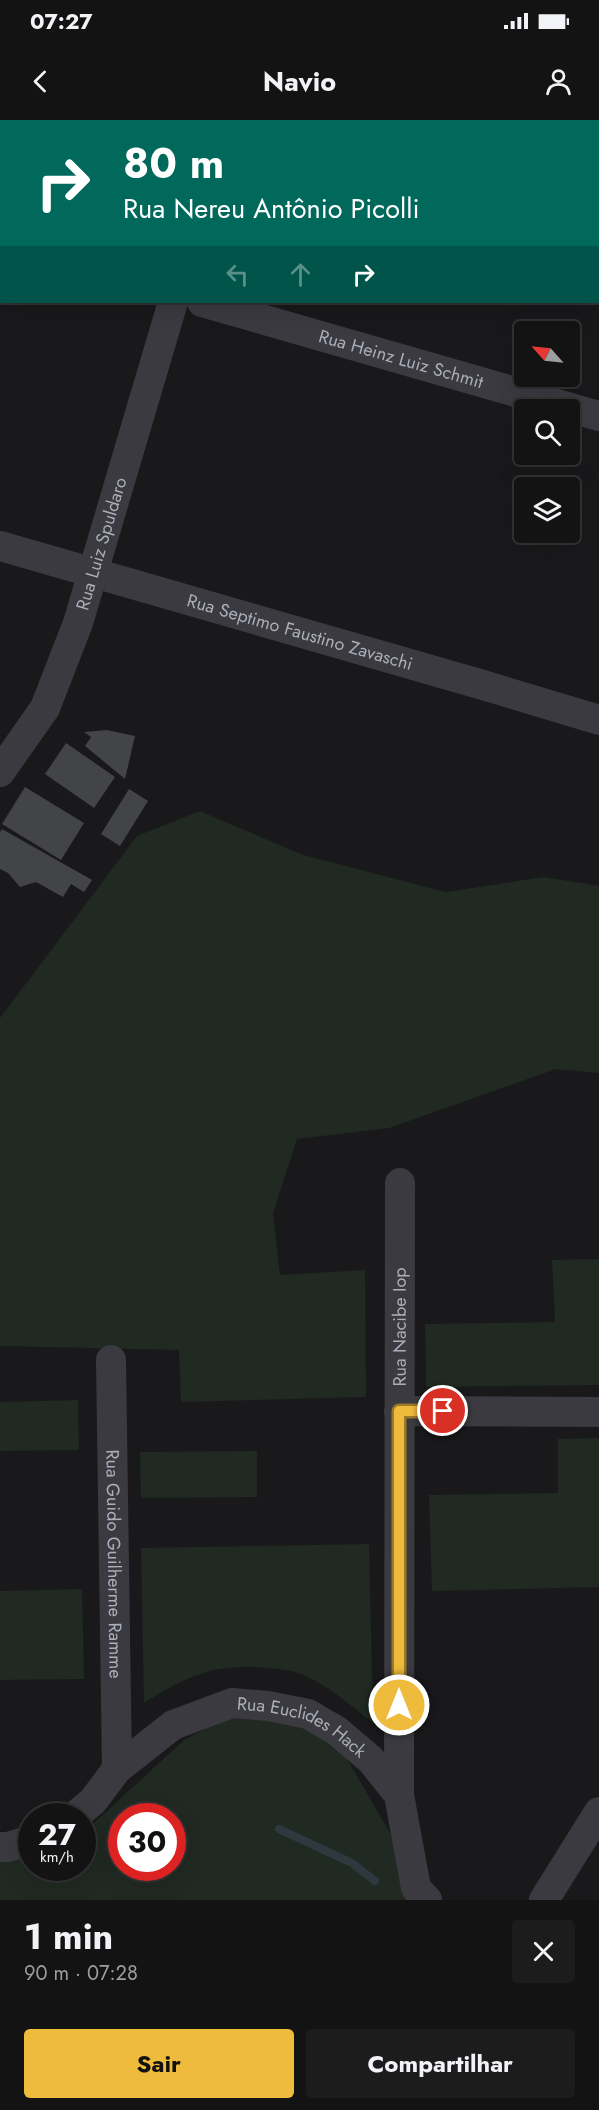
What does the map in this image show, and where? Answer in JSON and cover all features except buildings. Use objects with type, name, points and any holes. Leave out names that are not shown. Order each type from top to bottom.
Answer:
[{"type":"street","name":"Rua Luiz Spuldaro","points":[[0,772],[45,708],[78,623],[173,303]]},
{"type":"street","name":"Rua Heinz Luiz Schmit","points":[[205,303],[599,416]]},
{"type":"street","name":"Rua Septimo Faustino Zavaschi","points":[[0,546],[599,720]]},
{"type":"street","name":"Rua Nacibe Iop","points":[[399,1796],[400,1183]]},
{"type":"street","name":"Rua Guido Guilherme Ramme","points":[[111,1360],[117,1769]]},
{"type":"street","points":[[399,1411],[599,1412]]},
{"type":"street","name":"Rua Euclides Hack","points":[[91,1803],[117,1769],[173,1725],[204,1712],[232,1703],[268,1706],[308,1714],[337,1731],[371,1760],[399,1796],[416,1888],[427,1900]]},
{"type":"street","points":[[544,1900],[599,1812]]},
{"type":"street","points":[[0,1847],[18,1844]]},
{"type":"shaded area","points":[[200,811],[303,855],[446,892],[544,877],[599,886],[599,1073],[556,1069],[389,1128],[297,1139],[273,1213],[280,1275],[365,1270],[366,1397],[181,1402],[179,1350],[0,1346],[0,1018],[137,836]]},
{"type":"shaded area","points":[[599,1259],[599,1385],[426,1387],[425,1324],[555,1322],[552,1260]]},
{"type":"shaded area","points":[[78,1400],[79,1450],[0,1451],[0,1402]]},
{"type":"shaded area","points":[[599,1438],[599,1587],[432,1591],[429,1495],[558,1493],[558,1439]]},
{"type":"shaded area","points":[[257,1451],[257,1497],[141,1498],[140,1452]]},
{"type":"shaded area","points":[[369,1544],[373,1723],[311,1679],[301,1674],[269,1668],[217,1669],[188,1678],[144,1703],[141,1548]]},
{"type":"shaded area","points":[[82,1589],[84,1679],[0,1680],[0,1591]]},
{"type":"shaded area","points":[[232,1715],[295,1718],[338,1743],[409,1866],[425,1900],[0,1900],[0,1855],[18,1852],[18,1881],[96,1881],[96,1821],[108,1810],[108,1881],[186,1881],[186,1803],[116,1803],[184,1740]]},
{"type":"waterway","points":[[279,1829],[352,1863],[375,1881]]},
{"type":"route","points":[[399,1705],[399,1411],[443,1411]]}]
